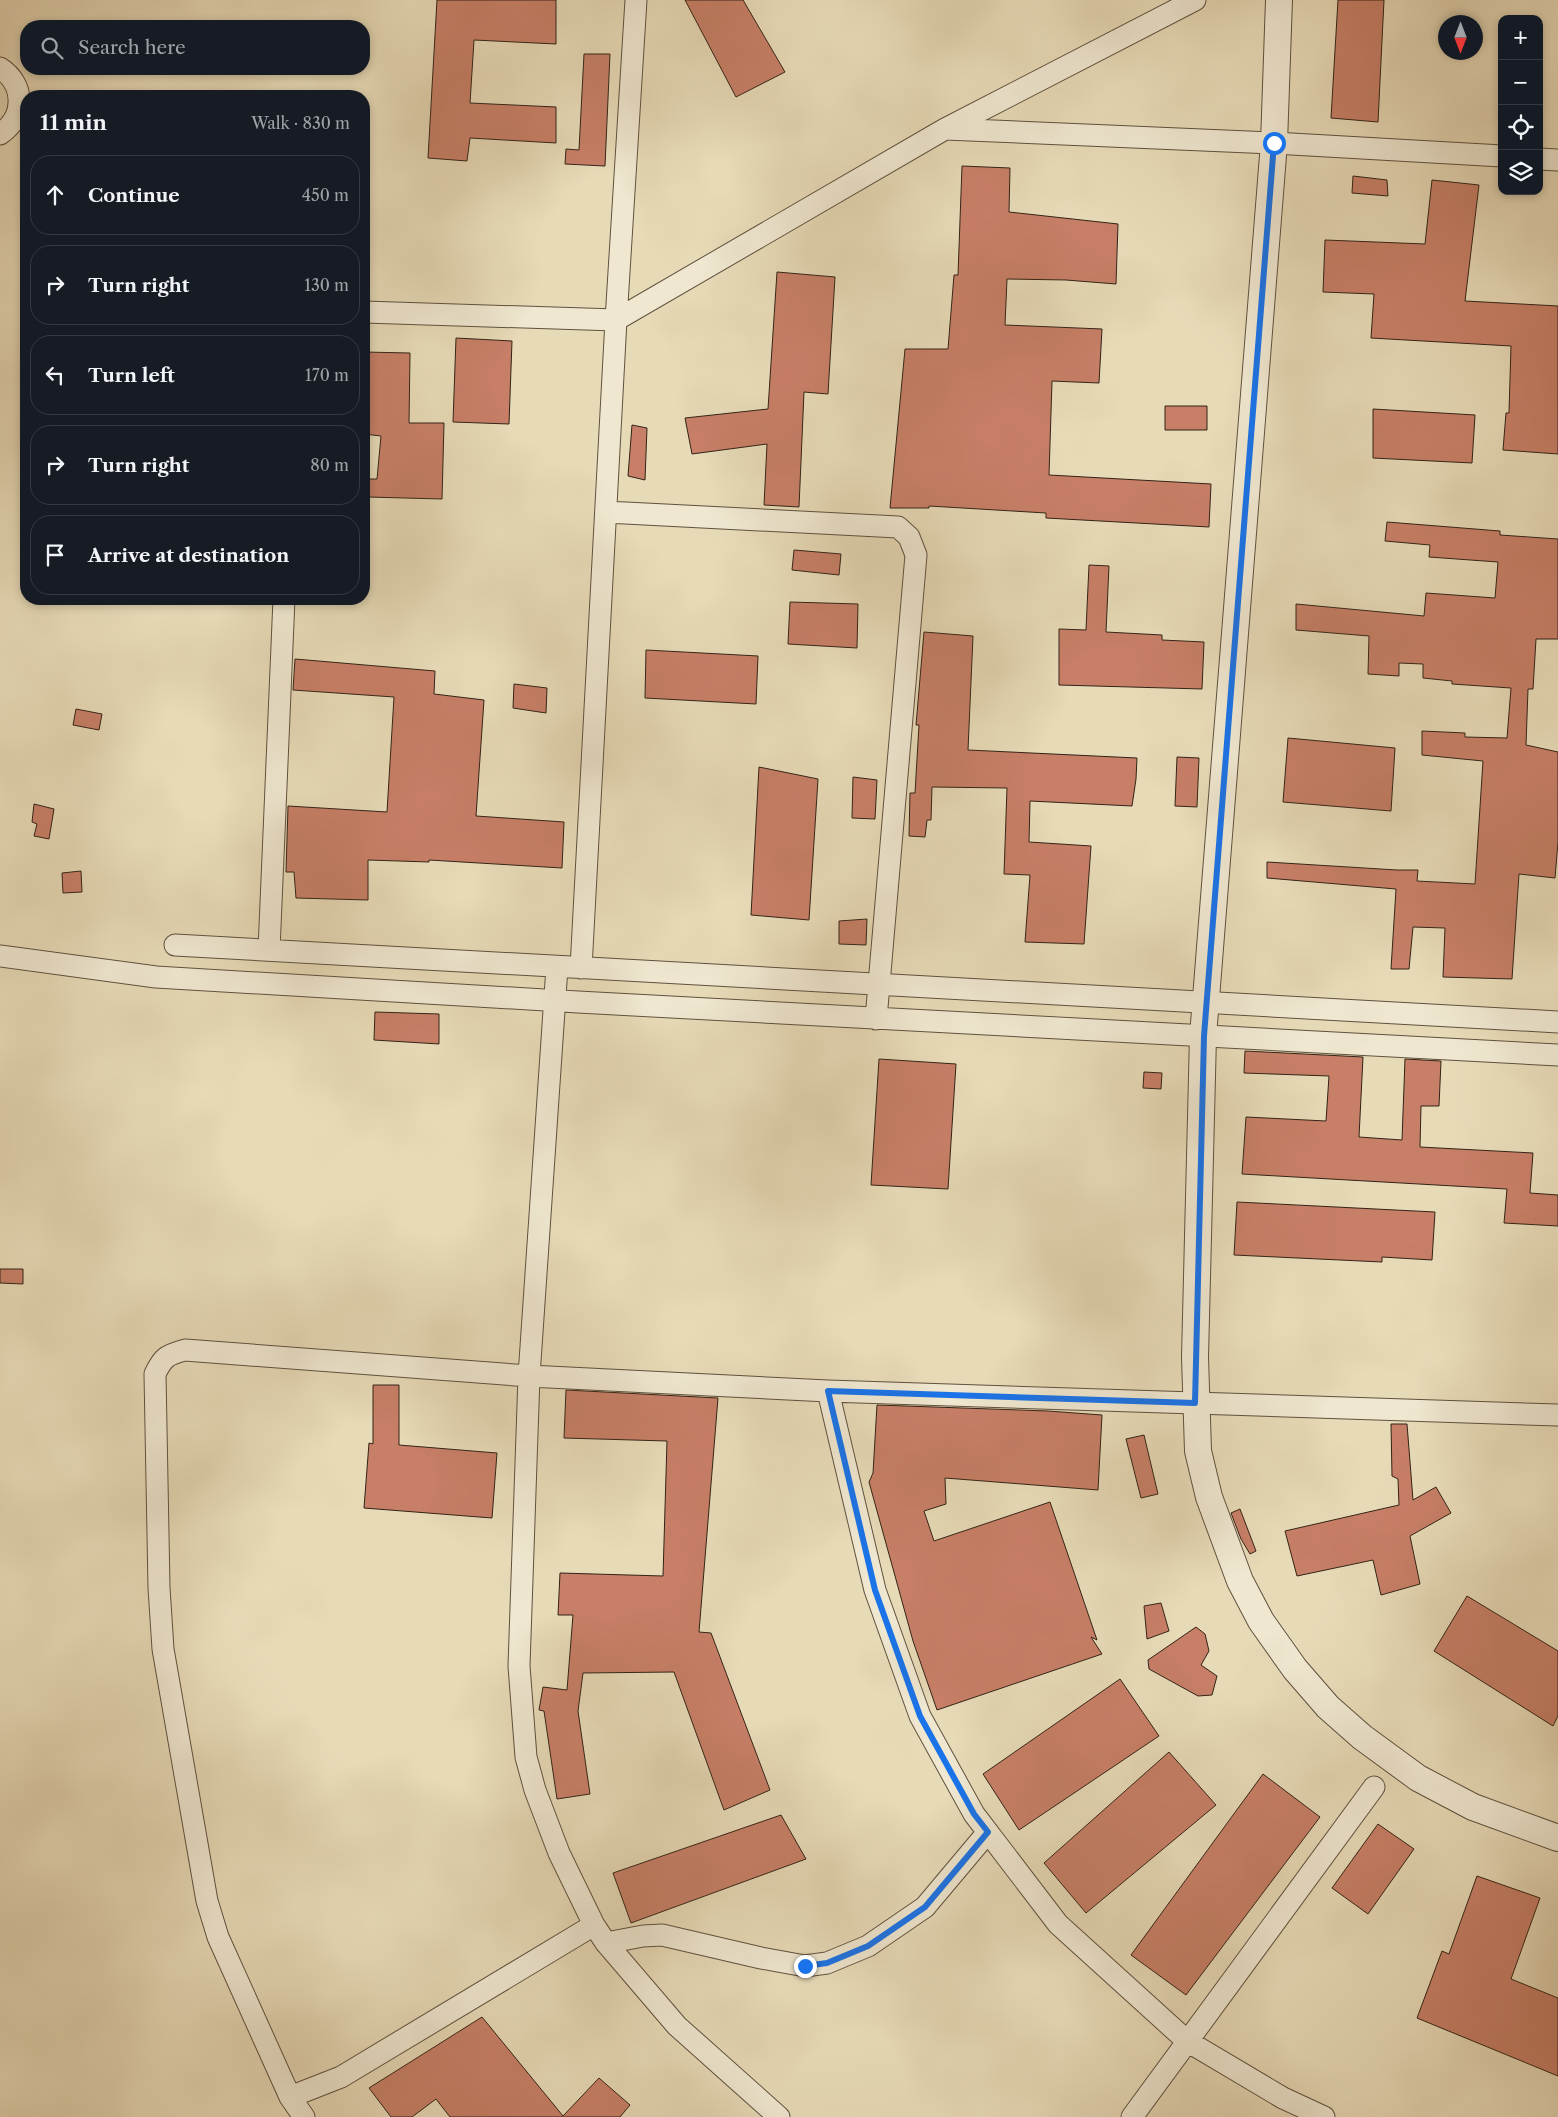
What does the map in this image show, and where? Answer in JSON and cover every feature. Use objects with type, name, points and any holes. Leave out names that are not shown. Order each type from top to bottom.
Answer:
[{"type":"street","points":[[581,968],[616,320],[636,0]]},
{"type":"street","points":[[370,312],[616,320],[945,129],[1195,0]]},
{"type":"street","points":[[1279,0],[1274,143],[1204,1036],[1195,1403],[1198,1451],[1209,1497],[1240,1581],[1261,1621],[1295,1669],[1328,1707],[1362,1737],[1418,1778],[1473,1807],[1558,1838]]},
{"type":"street","points":[[0,68],[11,76],[20,96]]},
{"type":"street","points":[[0,134],[5,131],[18,113],[20,103]]},
{"type":"street","points":[[945,129],[1274,143],[1498,156]]},
{"type":"street","points":[[1543,158],[1558,160]]},
{"type":"street","points":[[606,512],[898,528],[909,537],[916,555],[876,1019]]},
{"type":"street","points":[[268,950],[284,605]]},
{"type":"street","points":[[175,945],[1558,1022]]},
{"type":"street","points":[[0,956],[156,977],[554,1001],[1558,1056]]},
{"type":"street","points":[[557,967],[529,1376],[519,1666],[526,1756],[535,1790],[559,1853],[594,1925],[606,1943],[677,2026],[779,2117]]},
{"type":"street","points":[[304,2117],[290,2097],[218,1937],[207,1901],[163,1649],[159,1588],[155,1374],[162,1360],[171,1354],[185,1350],[529,1376],[828,1391],[1558,1416]]},
{"type":"street","points":[[828,1391],[875,1590],[920,1716],[974,1814],[1058,1924],[1187,2041],[1283,2098],[1324,2117]]},
{"type":"street","points":[[1132,2117],[1374,1787]]},
{"type":"street","points":[[606,1943],[643,1936],[662,1935],[761,1958],[805,1966],[827,1963],[868,1946],[925,1907],[988,1832]]},
{"type":"street","points":[[290,2097],[341,2077],[594,1925]]},
{"type":"building","points":[[437,0],[556,0],[556,44],[474,40],[470,103],[556,107],[556,143],[470,138],[467,161],[428,158]]},
{"type":"building","points":[[685,0],[743,0],[785,72],[736,97]]},
{"type":"building","points":[[1338,0],[1384,0],[1378,122],[1331,118]]},
{"type":"building","points":[[584,54],[610,54],[605,166],[565,164],[566,149],[579,150]]},
{"type":"building","points":[[962,166],[1010,168],[1009,212],[1118,224],[1116,284],[1066,280],[1007,279],[1005,325],[1102,329],[1099,383],[1052,381],[1049,475],[1211,484],[1209,527],[1046,518],[1046,513],[929,506],[929,508],[890,508],[905,349],[948,349],[954,275],[958,275]]},
{"type":"building","points":[[1353,176],[1387,180],[1388,196],[1352,193]]},
{"type":"building","points":[[1432,180],[1479,185],[1465,301],[1558,306],[1558,454],[1503,450],[1506,413],[1509,413],[1511,346],[1371,338],[1374,294],[1323,292],[1325,240],[1425,244]]},
{"type":"building","points":[[777,272],[835,277],[828,394],[804,392],[799,507],[764,505],[767,444],[692,454],[685,418],[768,409]]},
{"type":"building","points":[[456,338],[512,341],[509,424],[453,422]]},
{"type":"building","points":[[370,352],[410,353],[409,423],[444,423],[442,499],[370,497],[370,479],[377,479],[381,436],[370,435]]},
{"type":"building","points":[[1165,406],[1207,406],[1207,430],[1165,430]]},
{"type":"building","points":[[1373,409],[1475,415],[1472,463],[1373,458]]},
{"type":"building","points":[[632,425],[647,428],[645,480],[628,476]]},
{"type":"building","points":[[1387,522],[1500,531],[1500,535],[1558,539],[1558,639],[1536,639],[1533,689],[1528,689],[1526,745],[1558,752],[1558,842],[1555,878],[1519,874],[1512,979],[1443,977],[1445,928],[1413,927],[1409,969],[1391,969],[1396,889],[1267,878],[1267,862],[1418,870],[1417,881],[1475,884],[1483,761],[1422,755],[1422,731],[1465,733],[1465,737],[1507,738],[1511,688],[1452,684],[1452,681],[1423,678],[1423,664],[1399,663],[1399,676],[1368,674],[1369,636],[1296,630],[1296,604],[1424,616],[1426,593],[1495,598],[1498,562],[1429,557],[1430,545],[1385,541]]},
{"type":"building","points":[[794,550],[841,554],[839,575],[792,570]]},
{"type":"building","points":[[1089,565],[1109,566],[1106,632],[1162,635],[1162,640],[1204,642],[1202,689],[1059,685],[1059,629],[1086,630]]},
{"type":"building","points":[[790,602],[858,604],[857,648],[788,644]]},
{"type":"building","points":[[924,632],[973,636],[968,750],[1137,758],[1132,806],[1030,801],[1029,842],[1091,846],[1084,944],[1025,942],[1030,875],[1004,874],[1007,788],[932,787],[931,820],[927,820],[925,837],[909,836],[910,793],[915,793],[919,725],[916,725]]},
{"type":"building","points":[[646,650],[758,656],[756,704],[645,698]]},
{"type":"building","points":[[295,659],[435,671],[434,694],[484,700],[476,816],[564,822],[562,868],[429,860],[429,862],[368,860],[368,900],[296,898],[294,872],[286,872],[288,806],[387,812],[394,697],[293,690]]},
{"type":"building","points":[[514,684],[547,688],[546,713],[513,708]]},
{"type":"building","points":[[76,709],[102,714],[99,730],[73,725]]},
{"type":"building","points":[[1288,738],[1395,748],[1391,811],[1283,802]]},
{"type":"building","points":[[1177,757],[1199,758],[1197,807],[1175,806]]},
{"type":"building","points":[[759,767],[818,779],[809,920],[751,915]]},
{"type":"building","points":[[853,777],[877,780],[875,819],[852,818]]},
{"type":"building","points":[[34,804],[54,809],[49,839],[34,836],[37,824],[32,822]]},
{"type":"building","points":[[81,871],[82,892],[63,893],[62,873]]},
{"type":"building","points":[[867,919],[866,945],[839,944],[839,921]]},
{"type":"building","points":[[375,1012],[439,1014],[439,1044],[374,1040]]},
{"type":"building","points":[[1245,1051],[1363,1057],[1359,1137],[1402,1140],[1405,1059],[1441,1061],[1439,1106],[1421,1106],[1420,1147],[1533,1153],[1530,1193],[1558,1195],[1558,1226],[1504,1223],[1507,1189],[1242,1174],[1246,1117],[1326,1121],[1329,1076],[1244,1073]]},
{"type":"building","points":[[879,1059],[956,1064],[948,1189],[871,1185]]},
{"type":"building","points":[[1144,1072],[1162,1073],[1161,1089],[1143,1088]]},
{"type":"building","points":[[1237,1202],[1435,1212],[1432,1260],[1382,1257],[1382,1262],[1234,1255]]},
{"type":"building","points":[[0,1269],[23,1269],[23,1284],[0,1283]]},
{"type":"building","points":[[373,1385],[399,1385],[399,1445],[497,1453],[492,1518],[364,1508],[369,1443],[373,1444]]},
{"type":"building","points":[[566,1390],[718,1398],[699,1632],[711,1633],[770,1790],[724,1810],[674,1672],[583,1673],[578,1711],[590,1794],[557,1799],[544,1711],[539,1710],[543,1687],[567,1690],[573,1615],[558,1615],[560,1573],[663,1576],[667,1441],[564,1438]]},
{"type":"building","points":[[877,1405],[1048,1411],[1102,1415],[1098,1490],[945,1478],[946,1504],[924,1511],[934,1541],[1050,1502],[1097,1640],[1091,1637],[1102,1654],[937,1710],[913,1641],[869,1482],[873,1473]]},
{"type":"building","points":[[1391,1424],[1407,1424],[1413,1500],[1436,1487],[1451,1513],[1410,1536],[1420,1584],[1381,1595],[1373,1560],[1297,1576],[1285,1531],[1399,1505],[1398,1479],[1392,1476]]},
{"type":"building","points":[[1144,1435],[1158,1494],[1141,1498],[1126,1439]]},
{"type":"building","points":[[1240,1509],[1256,1551],[1250,1554],[1241,1539],[1231,1513]]},
{"type":"building","points":[[1467,1596],[1558,1651],[1558,1716],[1553,1726],[1434,1651]]},
{"type":"building","points":[[1161,1603],[1169,1631],[1147,1639],[1144,1606]]},
{"type":"building","points":[[1196,1627],[1205,1634],[1209,1651],[1201,1665],[1217,1676],[1212,1695],[1198,1696],[1149,1669],[1148,1660]]},
{"type":"building","points":[[1120,1679],[1159,1736],[1019,1830],[983,1774]]},
{"type":"building","points":[[1169,1752],[1216,1805],[1086,1913],[1044,1863]]},
{"type":"building","points":[[1263,1774],[1320,1817],[1186,1995],[1131,1955]]},
{"type":"building","points":[[781,1815],[806,1859],[631,1923],[613,1873]]},
{"type":"building","points":[[1378,1824],[1414,1849],[1368,1914],[1332,1888]]},
{"type":"building","points":[[1477,1876],[1540,1898],[1511,1979],[1558,1998],[1558,2076],[1417,2018],[1442,1951],[1449,1954]]},
{"type":"building","points":[[482,2017],[563,2116],[599,2078],[630,2105],[620,2117],[450,2117],[436,2099],[412,2117],[391,2117],[369,2088]]},
{"type":"route","points":[[805,1966],[827,1963],[868,1946],[925,1907],[988,1832],[974,1814],[920,1716],[875,1590],[828,1391],[1195,1403],[1204,1036],[1274,143]]}]
